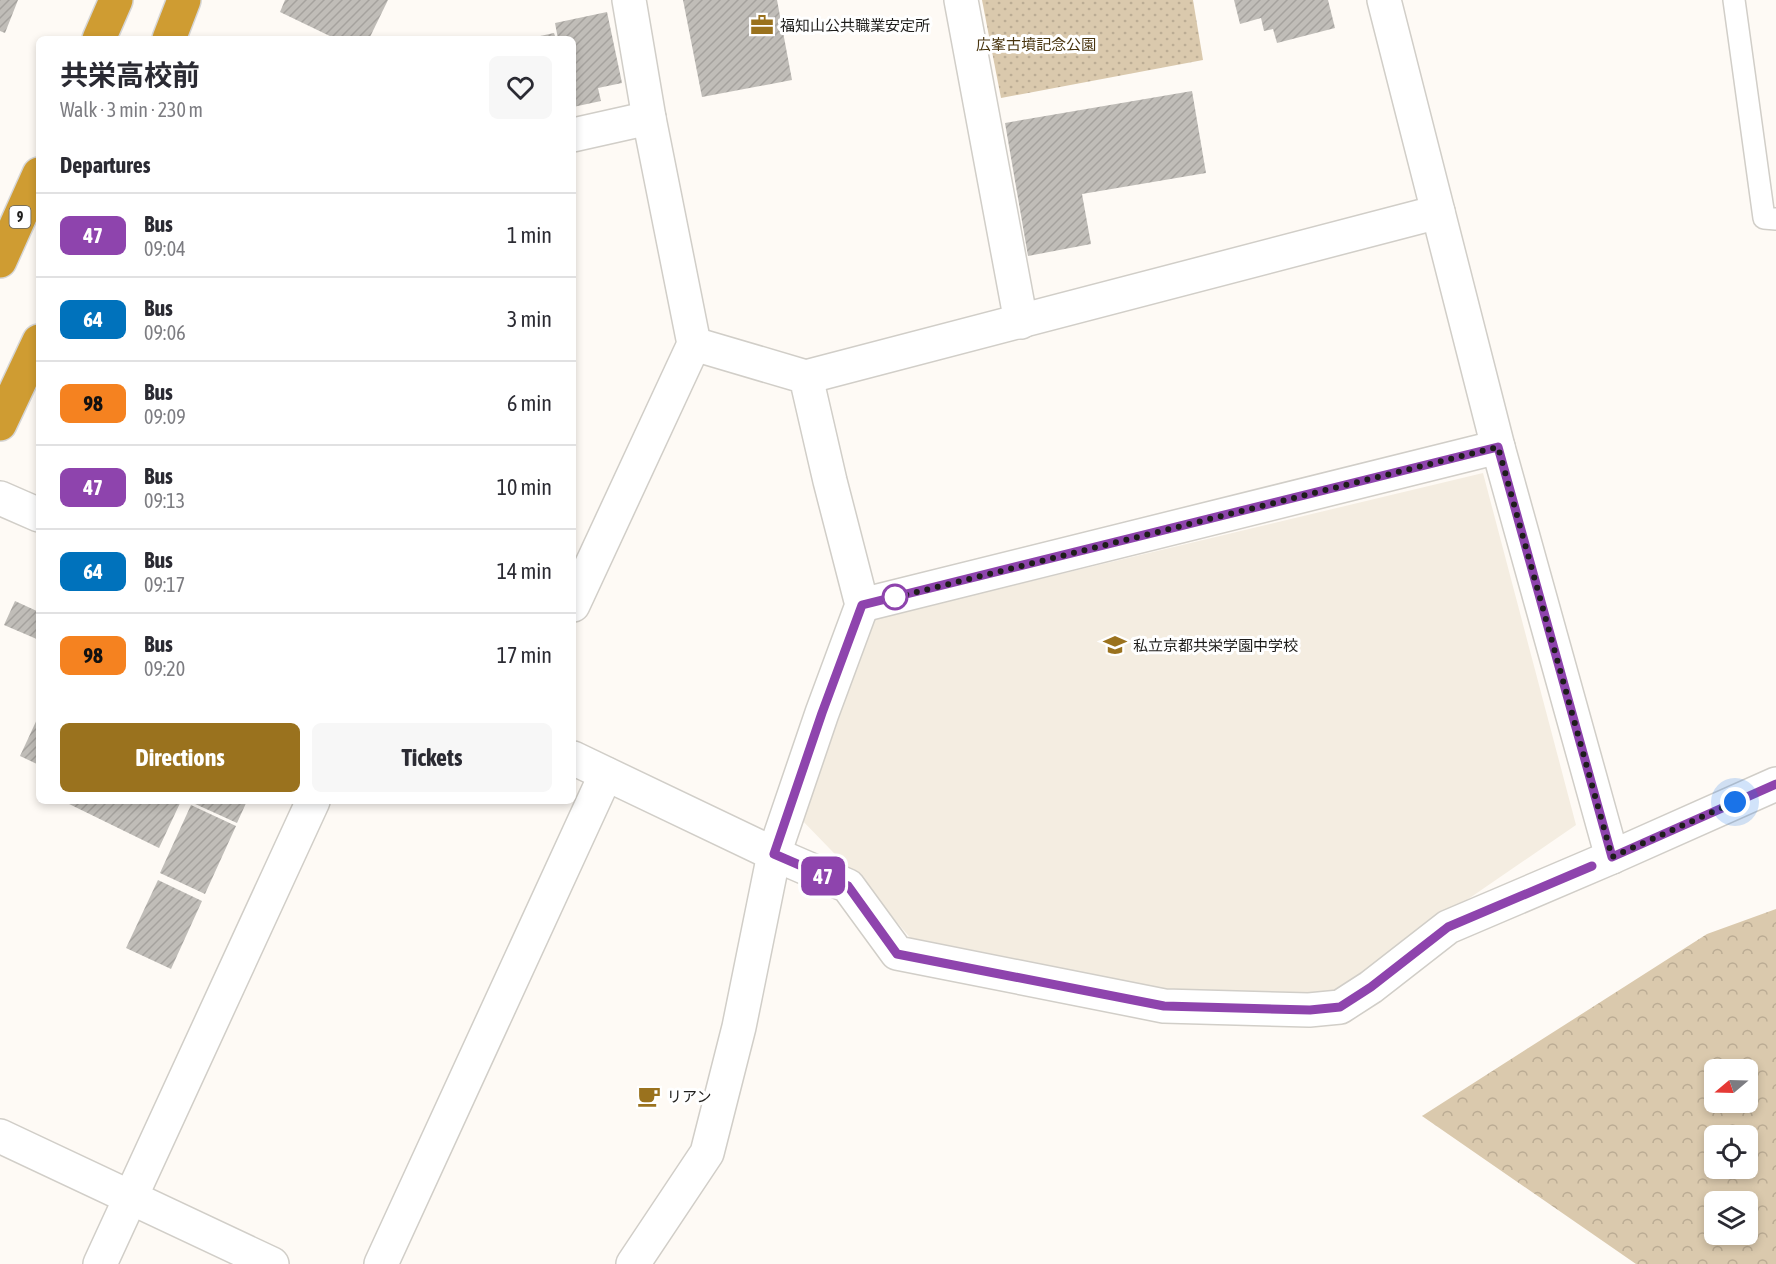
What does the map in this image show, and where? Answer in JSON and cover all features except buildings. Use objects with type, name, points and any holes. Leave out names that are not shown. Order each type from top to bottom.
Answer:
[{"type":"highway","points":[[100,36],[116,0]]},
{"type":"highway","points":[[170,36],[184,0]]},
{"type":"highway","name":"9","points":[[0,261],[36,181]]},
{"type":"highway","points":[[0,424],[36,347]]},
{"type":"street","points":[[576,599],[694,344],[649,118],[630,0]]},
{"type":"street","points":[[961,0],[1021,322]]},
{"type":"street","points":[[1384,0],[1498,447],[1612,857]]},
{"type":"street","points":[[576,134],[649,118]]},
{"type":"street","points":[[694,344],[806,377],[1438,212]]},
{"type":"street","points":[[633,1264],[707,1154],[739,1027],[774,854],[862,605],[806,377]]},
{"type":"street","points":[[862,605],[1498,447]]},
{"type":"street","points":[[0,498],[36,514]]},
{"type":"street","points":[[576,760],[774,854],[848,886],[897,954],[1164,1006],[1310,1010],[1340,1007],[1371,987],[1448,927],[1776,784]]},
{"type":"street","points":[[381,1264],[606,774]]},
{"type":"street","points":[[100,1264],[312,804]]},
{"type":"street","points":[[0,1136],[272,1264]]},
{"type":"lane","points":[[1734,0],[1764,218],[1776,219]]},
{"type":"shaded area","points":[[1483,473],[1576,825],[1330,994],[1158,989],[913,941],[863,883],[797,815],[869,620]]},
{"type":"green space","name":"広峯古墳記念公園","points":[[982,0],[1193,0],[1203,60],[1001,98]]},
{"type":"green space","points":[[1776,909],[1776,1264],[1636,1264],[1422,1116],[1707,934]]},
{"type":"bus line","name":"47","points":[[1592,866],[1448,927],[1371,987],[1340,1007],[1310,1010],[1164,1006],[897,954],[848,886],[774,854],[862,605],[1498,447],[1612,857],[1776,784]]},
{"type":"place","name":"福知山公共職業安定所","points":[[762,25]]},
{"type":"place","name":"私立京都共栄学園中学校","points":[[1115,645]]},
{"type":"place","name":"リアン","points":[[649,1096]]},
{"type":"route","points":[[895,597],[885,600],[1498,447],[1612,857],[1735,802]]}]
